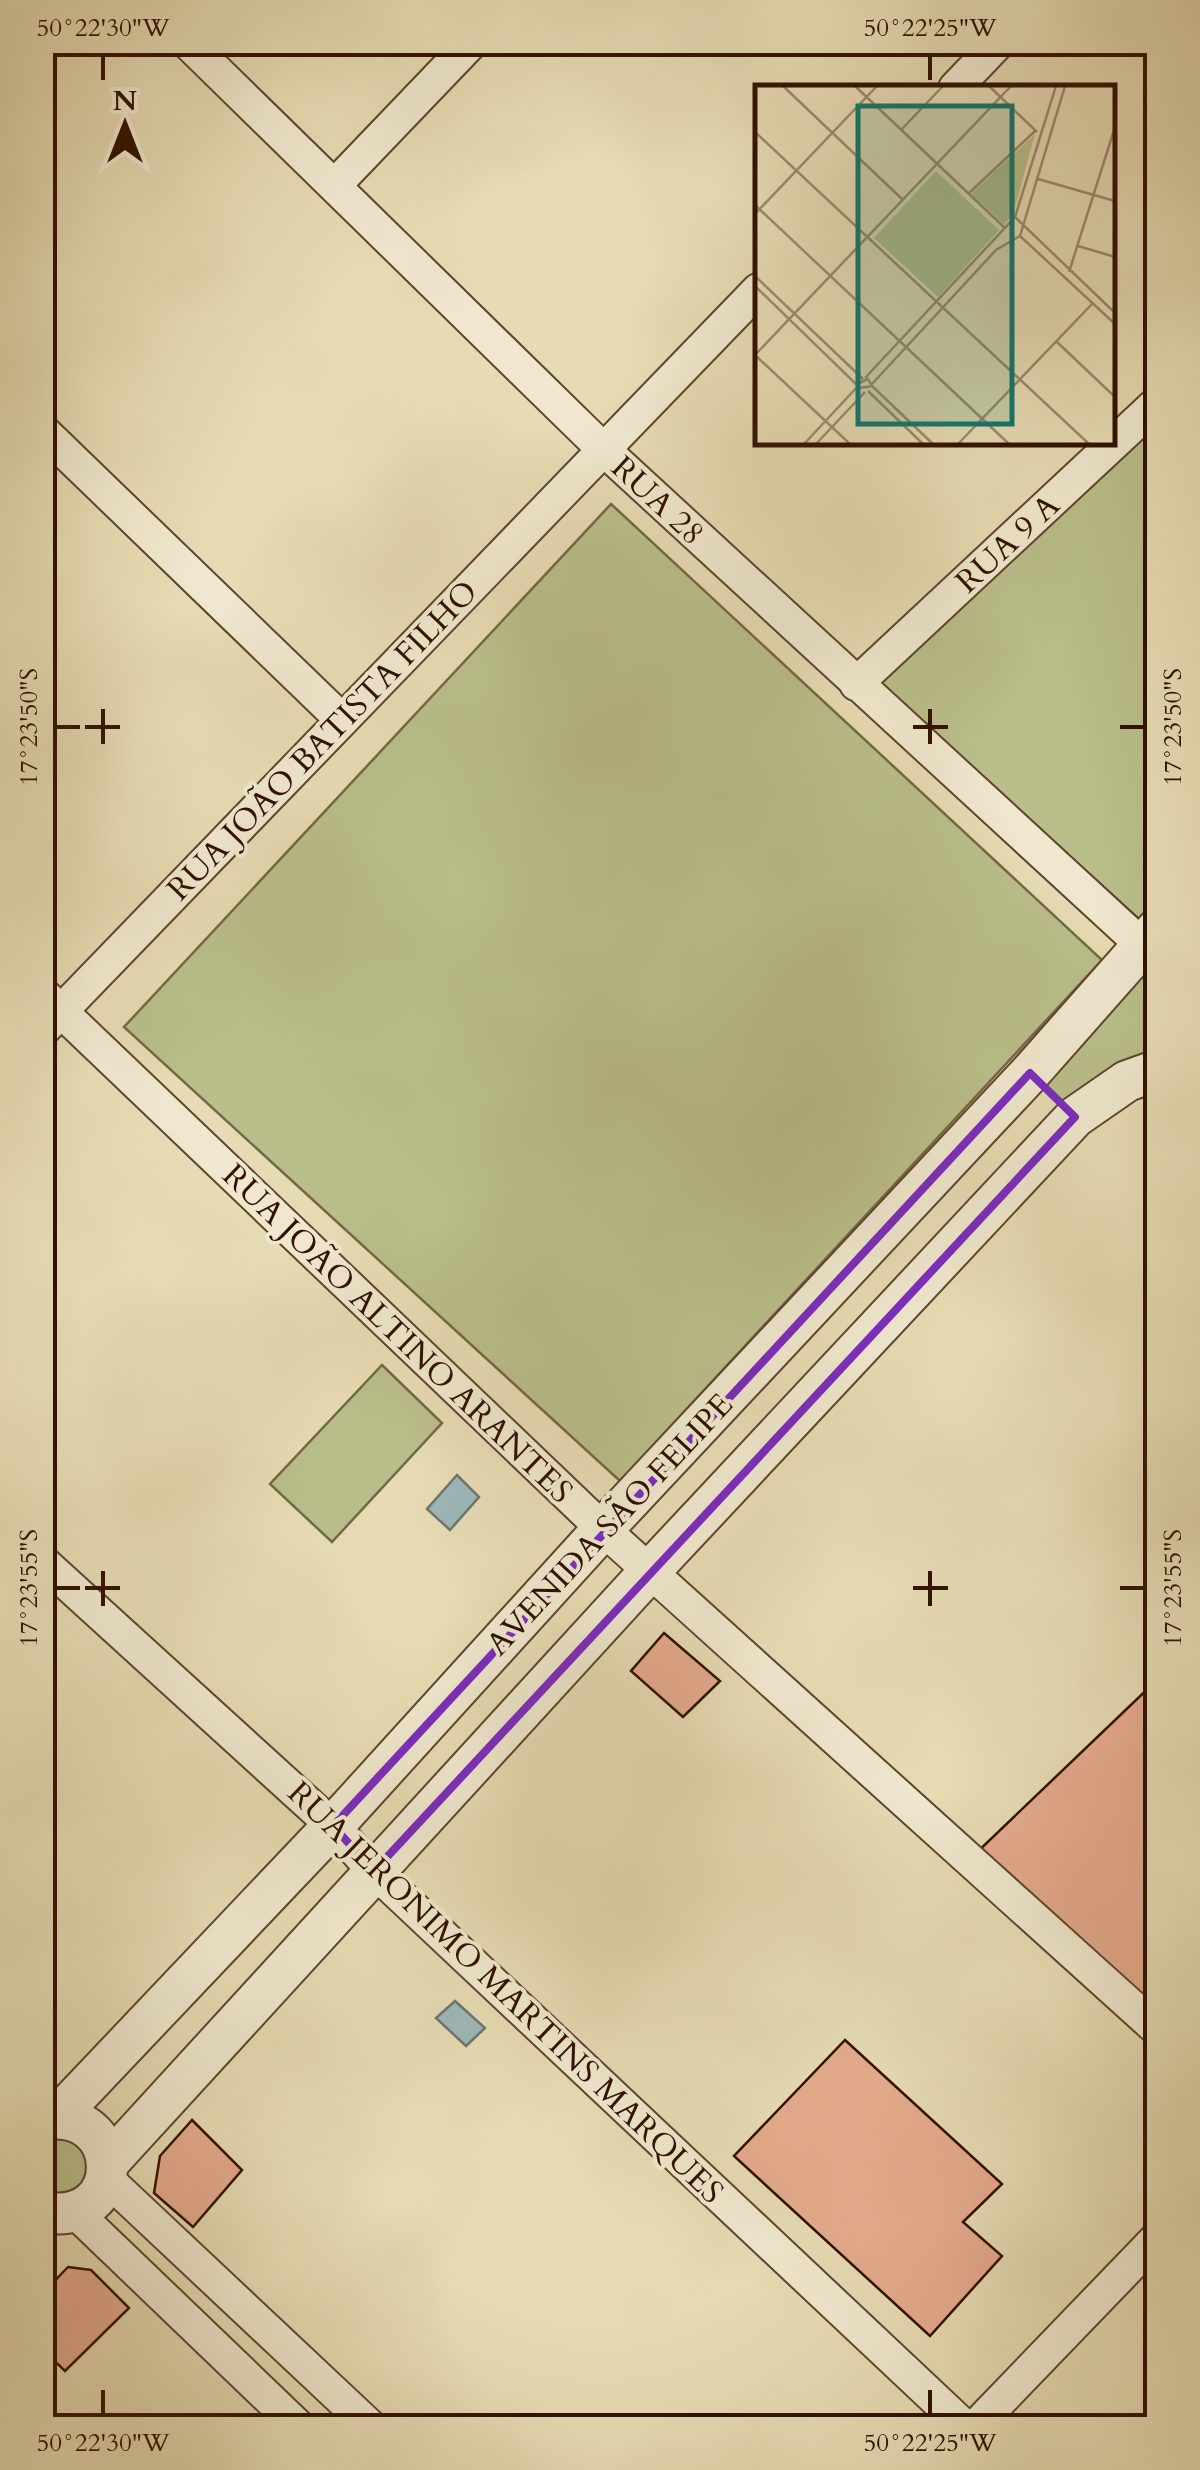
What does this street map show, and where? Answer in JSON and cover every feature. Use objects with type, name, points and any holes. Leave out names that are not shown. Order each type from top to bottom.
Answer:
[{"type":"street","name":"RUA 28","points":[[187,42],[602,449],[856,684],[1150,936]]},
{"type":"street","points":[[335,184],[472,42]]},
{"type":"street","points":[[958,85],[999,42]]},
{"type":"street","name":"RUA JOÃO BATISTA FILHO","points":[[49,1012],[342,720],[755,293]]},
{"type":"street","name":"RUA 9 A","points":[[1115,442],[1158,402]]},
{"type":"street","points":[[42,430],[342,720]]},
{"type":"street","name":"RUA 9 A","points":[[856,684],[1112,445]]},
{"type":"street","name":"AVENIDA SÃO FELIPE","points":[[50,2119],[334,1826],[602,1528],[1030,1073],[1150,936]]},
{"type":"street","name":"RUA JOÃO ALTINO ARANTES","points":[[49,1012],[602,1528],[1158,2030]]},
{"type":"street","name":"AVENIDA SÃO FELIPE","points":[[56,2219],[95,2200],[108,2171],[374,1871],[1075,1117],[1126,1082],[1158,1070]]},
{"type":"street","points":[[1030,1073],[1075,1117]]},
{"type":"street","name":"RUA JERONIMO MARTINS MARQUES","points":[[42,1561],[334,1826],[374,1871],[966,2428]]},
{"type":"street","points":[[50,2119],[81,2123],[100,2140],[108,2171],[372,2428]]},
{"type":"street","points":[[56,2219],[300,2428]]},
{"type":"street","points":[[974,2428],[1158,2237]]},
{"type":"highlighted area","points":[[1030,1073],[1075,1117],[374,1871],[333,1826]]},
{"type":"green space","points":[[1157,419],[1158,899],[1139,919],[878,683]]},
{"type":"green space","points":[[611,504],[1102,960],[620,1481],[124,1027]]},
{"type":"green space","points":[[1157,935],[1157,1066],[1075,1114],[1034,1073]]},
{"type":"green space","points":[[382,1365],[442,1423],[332,1542],[270,1484]]},
{"type":"green space","points":[[55,2130],[95,2156],[80,2195],[43,2197],[42,2137]]},
{"type":"water","points":[[457,1475],[479,1497],[450,1530],[427,1509]]},
{"type":"water","points":[[455,2001],[485,2028],[466,2046],[436,2018]]},
{"type":"building","points":[[664,1633],[720,1681],[683,1717],[631,1671]]},
{"type":"building","points":[[1158,1679],[1158,2027],[972,1857]]},
{"type":"building","points":[[845,2040],[1002,2184],[963,2222],[1002,2256],[930,2336],[734,2156]]},
{"type":"building","points":[[192,2120],[242,2170],[193,2227],[154,2193],[160,2156]]},
{"type":"building","points":[[68,2267],[91,2270],[129,2308],[65,2371],[42,2349],[42,2294]]}]
